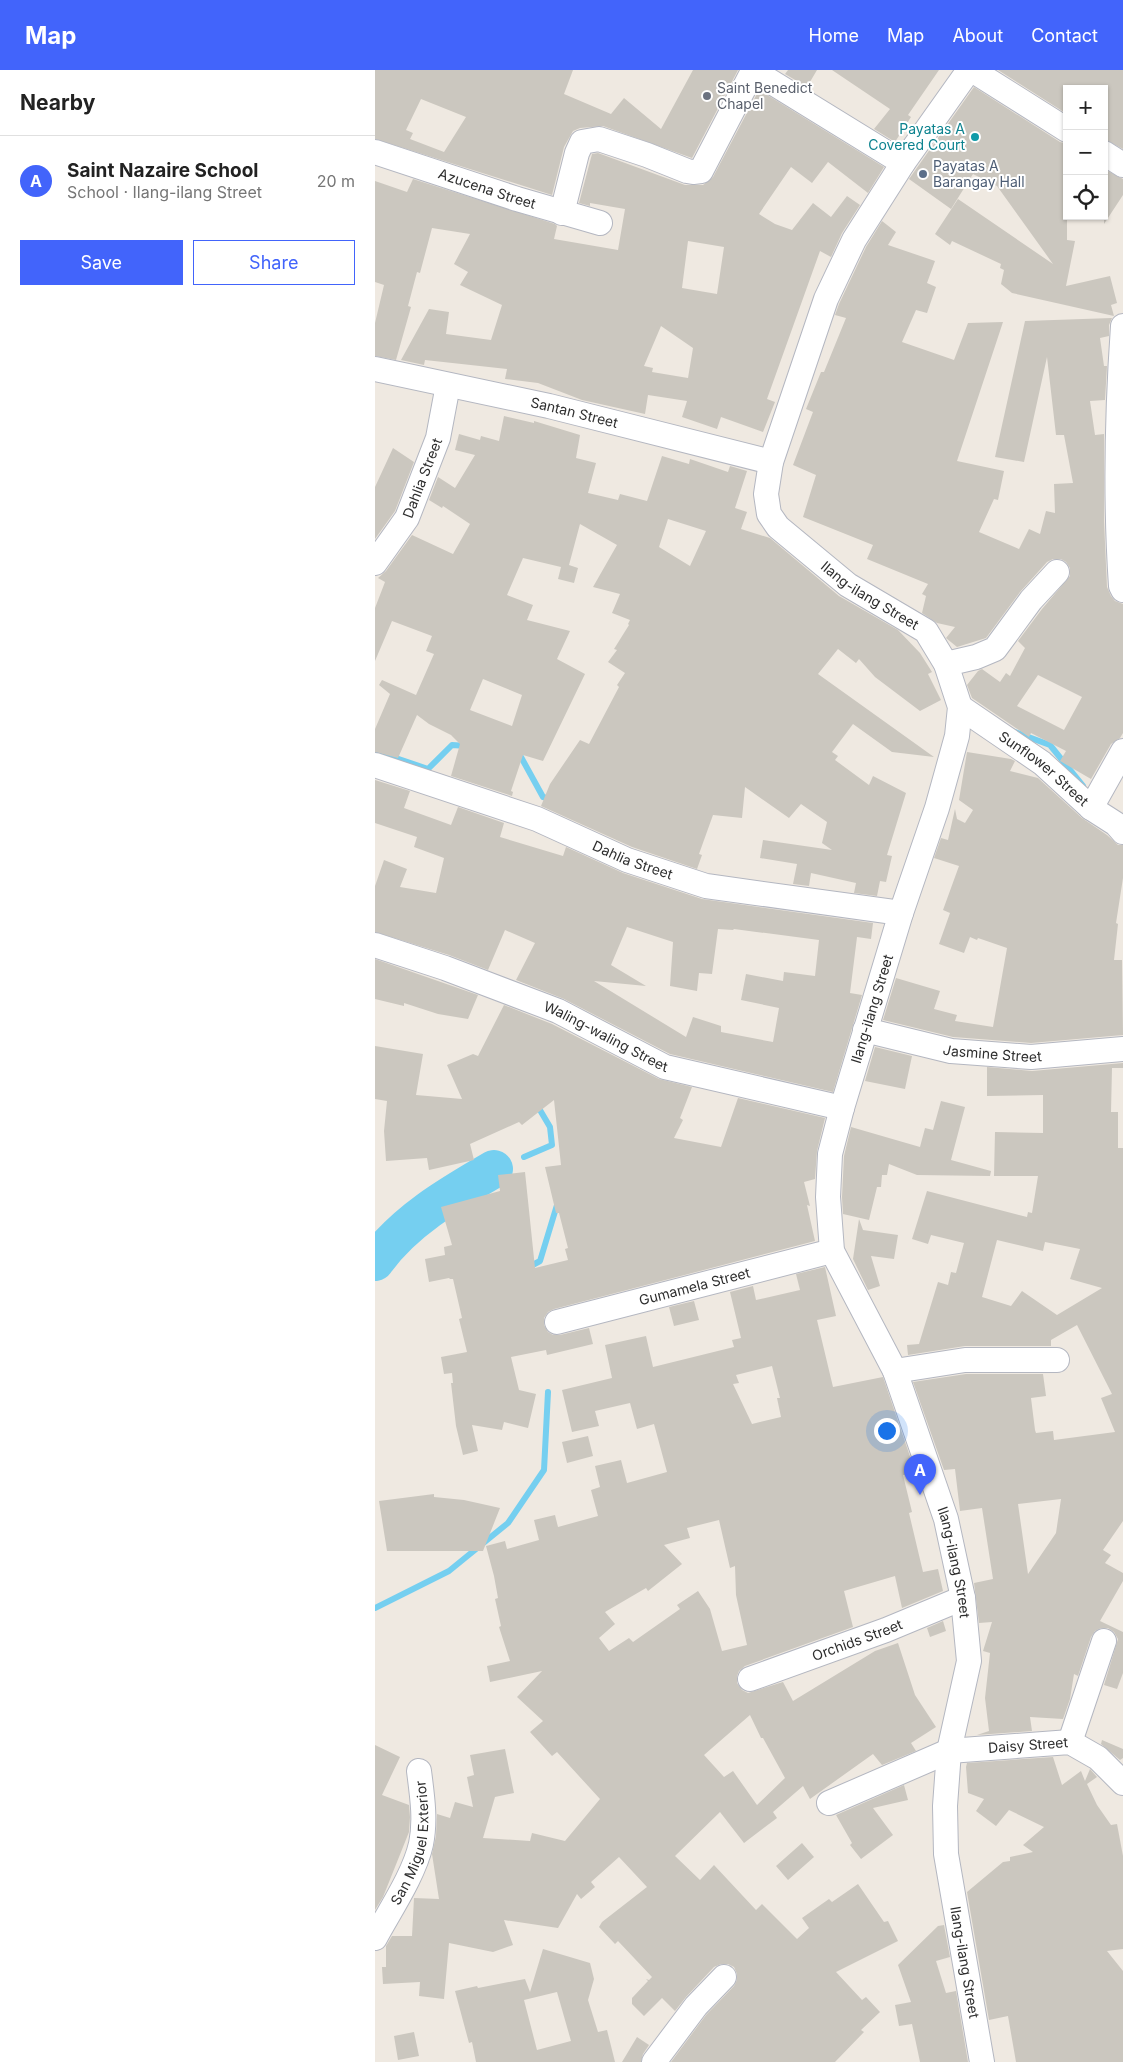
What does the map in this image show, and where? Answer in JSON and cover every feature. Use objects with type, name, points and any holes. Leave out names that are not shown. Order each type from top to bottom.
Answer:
[{"type":"street","points":[[562,213],[577,153],[582,142],[590,139],[599,139],[687,171],[701,171],[753,70],[903,163]]},
{"type":"street","points":[[970,70],[1063,128]]},
{"type":"street","name":"Ilang-ilang Street","points":[[970,70],[903,163],[854,240],[826,299],[771,462],[766,494],[769,514],[778,527],[848,585],[926,631],[946,664],[960,707],[957,736],[940,799],[901,913],[842,1108],[830,1163],[828,1197],[832,1251],[895,1371],[946,1519],[963,1598],[969,1660],[949,1752],[945,1806],[945,1854],[982,2062]]},
{"type":"street","name":"Azucena Street","points":[[375,152],[562,213],[600,223]]},
{"type":"street","points":[[1108,156],[1123,165]]},
{"type":"street","points":[[1123,326],[1118,397],[1119,486],[1117,527],[1123,590]]},
{"type":"street","name":"Santan Street","points":[[375,369],[549,406],[771,462]]},
{"type":"street","name":"Dahlia Street","points":[[376,558],[407,518],[438,438],[448,385]]},
{"type":"street","points":[[946,664],[976,657],[995,649],[1031,600],[1057,572]]},
{"type":"street","name":"Sunflower Street","points":[[960,707],[1096,802],[1123,832]]},
{"type":"street","points":[[1096,802],[1123,751]]},
{"type":"street","name":"Dahlia Street","points":[[375,766],[537,819],[627,860],[706,886],[901,913]]},
{"type":"street","name":"Waling-waling Street","points":[[375,945],[445,968],[558,1011],[665,1067],[842,1108]]},
{"type":"street","name":"Jasmine Street","points":[[865,1030],[951,1051],[1025,1057],[1123,1049]]},
{"type":"street","name":"Gumamela Street","points":[[557,1322],[832,1251]]},
{"type":"street","points":[[895,1371],[965,1360],[1057,1360]]},
{"type":"street","name":"Orchids Street","points":[[750,1679],[886,1630],[963,1598]]},
{"type":"street","points":[[1070,1742],[1104,1641]]},
{"type":"street","name":"Daisy Street","points":[[829,1803],[949,1752],[1070,1742],[1098,1758],[1123,1783]]},
{"type":"street","name":"San Miguel Exterior","points":[[375,1938],[410,1873],[421,1845],[424,1824],[419,1771]]},
{"type":"street","points":[[654,2062],[697,2006],[724,1977]]},
{"type":"building","points":[[375,70],[573,70],[564,94],[611,114],[624,98],[661,129],[693,70],[738,70],[692,158],[603,126],[580,128],[573,131],[564,147],[552,195],[375,139]],"holes":[[[421,99],[466,117],[444,152],[410,139],[413,133],[406,130]]]},
{"type":"building","points":[[788,70],[817,70],[807,87],[785,74]]},
{"type":"building","points":[[832,70],[939,70],[908,115],[911,117],[895,142],[874,129],[890,109]]},
{"type":"building","points":[[998,70],[1123,70],[1123,149],[1108,141],[1108,85],[1063,85],[1063,111]]},
{"type":"building","points":[[974,87],[1063,143],[1063,220],[1067,220],[1067,240],[1075,241],[1066,286],[1110,276],[1117,303],[1111,305],[1114,316],[1012,293],[1001,284],[1004,270],[1000,268],[1001,264],[952,241],[950,245],[935,234],[958,199],[1053,264],[997,186],[973,174],[951,209],[909,179]]},
{"type":"building","points":[[759,90],[884,167],[868,193],[828,162],[812,183],[791,167],[759,214],[775,224],[792,230],[813,203],[831,217],[847,196],[860,205],[842,233],[831,257],[820,251],[767,399],[775,402],[763,432],[721,417],[717,429],[682,417],[687,401],[648,395],[645,414],[582,400],[538,383],[505,379],[507,369],[425,360],[424,365],[401,360],[429,309],[449,312],[446,334],[491,340],[502,305],[460,285],[468,272],[454,264],[470,234],[432,228],[420,273],[417,272],[408,306],[411,307],[396,360],[375,356],[375,323],[384,285],[375,282],[375,181],[407,192],[413,179],[555,224],[557,226],[554,239],[618,250],[625,209],[590,203],[590,206],[579,203],[592,154],[598,153],[685,185],[703,185],[713,177]],"holes":[[[688,241],[724,247],[717,294],[682,288]],[[661,326],[693,348],[688,378],[652,372],[653,368],[644,366]]]},
{"type":"building","points":[[1108,171],[1123,179],[1123,195],[1108,218]]},
{"type":"building","points":[[882,221],[896,232],[888,245],[935,261],[927,283],[936,287],[927,313],[916,310],[902,342],[954,360],[968,323],[1003,322],[957,461],[1004,471],[998,500],[994,499],[979,532],[1019,549],[1029,529],[1040,534],[1046,511],[1055,513],[1054,484],[1073,483],[1064,435],[1056,435],[1047,357],[1024,462],[995,457],[1025,321],[1112,318],[1109,325],[1109,336],[1100,338],[1104,366],[1107,366],[1105,400],[1090,401],[1095,435],[1104,434],[1104,521],[1107,587],[1115,601],[1123,604],[1123,733],[1120,738],[1111,744],[1091,779],[1060,761],[1066,751],[1031,733],[1029,737],[972,698],[967,685],[978,671],[982,669],[1000,682],[1006,673],[1010,676],[1025,648],[1018,641],[1070,576],[1070,568],[1066,562],[1061,559],[1053,559],[1047,562],[1020,592],[986,638],[957,647],[946,638],[955,627],[937,623],[922,613],[926,596],[922,594],[928,584],[867,559],[873,545],[803,517],[816,475],[793,465],[813,412],[806,409],[821,372],[824,372],[846,318],[835,315],[866,247]],"holes":[[[1038,675],[1082,697],[1064,730],[1017,706]]]},
{"type":"building","points":[[504,416],[534,423],[534,421],[580,435],[576,458],[596,463],[588,493],[618,500],[620,494],[647,501],[662,456],[689,464],[690,459],[728,472],[730,466],[747,471],[735,508],[747,512],[741,529],[770,538],[839,596],[898,630],[920,653],[932,672],[928,674],[941,700],[920,711],[875,677],[859,659],[856,663],[838,649],[818,674],[934,757],[892,752],[853,724],[832,752],[838,756],[835,760],[869,785],[873,776],[906,793],[887,855],[892,856],[886,882],[880,881],[877,896],[854,893],[856,883],[811,873],[809,886],[793,884],[797,864],[760,858],[763,840],[832,850],[822,843],[827,822],[801,804],[789,818],[745,787],[742,818],[713,815],[699,854],[702,855],[697,869],[632,847],[541,806],[550,784],[580,740],[589,744],[619,687],[617,685],[625,673],[608,662],[617,650],[614,649],[629,625],[630,620],[612,613],[620,594],[593,587],[617,545],[580,524],[569,565],[578,568],[574,583],[558,579],[561,567],[523,558],[507,595],[533,605],[527,620],[570,631],[557,659],[585,674],[543,761],[523,755],[511,791],[513,792],[512,796],[451,776],[460,744],[451,735],[429,724],[417,715],[398,758],[375,752],[375,729],[390,694],[379,685],[382,680],[416,695],[434,654],[426,651],[432,636],[392,621],[375,661],[375,608],[385,582],[378,578],[386,571],[412,535],[453,554],[470,524],[443,506],[442,508],[429,500],[438,477],[455,488],[475,455],[455,450],[459,434],[480,440],[481,436],[499,441]],"holes":[[[668,519],[706,531],[690,566],[659,547]],[[483,679],[522,695],[512,726],[470,710]]]},
{"type":"building","points":[[393,448],[414,462],[395,511],[375,539],[375,487]]},
{"type":"building","points":[[967,752],[1015,761],[1010,771],[1038,778],[1082,818],[1118,845],[1123,845],[1123,878],[1116,923],[1118,924],[1114,960],[1122,960],[1123,1035],[1031,1043],[953,1037],[883,1020],[896,978],[940,991],[934,1009],[957,1015],[955,1021],[993,1027],[1007,948],[970,937],[964,953],[939,944],[950,913],[943,910],[959,866],[934,858],[941,838],[948,840],[955,809],[957,819],[965,823],[973,810],[959,800]]},
{"type":"building","points":[[375,780],[410,791],[404,808],[451,825],[458,807],[504,823],[500,837],[563,856],[566,847],[623,873],[702,899],[873,923],[871,939],[857,937],[850,993],[862,995],[833,1092],[670,1054],[564,999],[516,980],[535,943],[505,930],[488,970],[449,955],[375,932],[375,886],[384,860],[407,869],[400,887],[436,893],[444,858],[414,847],[417,837],[375,823]],"holes":[[[627,927],[673,942],[670,986],[697,991],[699,973],[712,974],[718,929],[734,929],[819,940],[815,976],[784,972],[783,981],[746,974],[741,1000],[779,1008],[773,1042],[721,1032],[721,1026],[693,1017],[686,1037],[594,981],[646,986],[611,965]]]},
{"type":"building","points":[[375,959],[478,995],[468,1019],[438,1014],[404,1003],[404,1006],[375,999]]},
{"type":"building","points":[[504,1005],[552,1024],[659,1079],[692,1087],[680,1118],[683,1120],[674,1138],[721,1147],[738,1098],[825,1118],[817,1151],[815,1179],[804,1182],[815,1241],[548,1312],[544,1318],[544,1325],[548,1332],[553,1335],[560,1335],[589,1328],[593,1344],[547,1355],[546,1350],[511,1357],[519,1390],[536,1394],[528,1428],[504,1422],[502,1430],[472,1425],[478,1451],[463,1455],[456,1426],[451,1383],[453,1383],[452,1373],[444,1374],[441,1357],[467,1352],[459,1319],[462,1318],[453,1279],[429,1282],[425,1259],[445,1255],[444,1247],[452,1245],[441,1207],[500,1191],[498,1175],[525,1172],[535,1268],[568,1260],[565,1249],[568,1248],[559,1213],[556,1213],[545,1167],[561,1165],[554,1100],[522,1125],[519,1122],[470,1144],[474,1160],[429,1170],[427,1158],[386,1161],[384,1131],[387,1101],[375,1099],[375,1046],[423,1054],[416,1095],[462,1099],[447,1065],[473,1054],[478,1056]]},
{"type":"building","points":[[875,1047],[912,1056],[905,1089],[865,1081]]},
{"type":"building","points":[[1123,1063],[1123,1068],[1112,1068],[1111,1112],[1118,1112],[1118,1148],[1123,1148],[1123,1521],[1103,1550],[1111,1555],[1105,1563],[1123,1573],[1123,1581],[1100,1621],[1123,1632],[1123,1673],[1117,1689],[1104,1685],[1118,1639],[1114,1632],[1108,1628],[1101,1628],[1095,1631],[1091,1637],[1078,1676],[1074,1674],[1070,1699],[1063,1719],[1030,1717],[1032,1731],[977,1735],[989,1731],[985,1698],[990,1653],[983,1651],[992,1622],[979,1623],[974,1583],[993,1579],[982,1508],[960,1511],[955,1469],[944,1470],[913,1382],[966,1374],[1043,1374],[1046,1396],[1031,1398],[1036,1433],[1053,1431],[1054,1440],[1115,1432],[1101,1398],[1112,1394],[1077,1325],[1051,1340],[1051,1346],[965,1346],[908,1355],[907,1345],[919,1344],[938,1282],[948,1285],[951,1272],[956,1273],[964,1243],[931,1235],[928,1244],[912,1239],[927,1191],[1027,1217],[1028,1212],[1032,1213],[1038,1176],[994,1176],[995,1132],[1043,1133],[1043,1095],[987,1096],[987,1067],[1032,1071]],"holes":[[[997,1240],[1043,1251],[1045,1242],[1080,1249],[1070,1279],[1102,1288],[1057,1315],[1022,1291],[1011,1306],[982,1297]],[[1061,1499],[1056,1533],[1028,1574],[1018,1504]]]},
{"type":"building","points":[[941,1101],[965,1107],[951,1160],[991,1171],[990,1176],[917,1175],[889,1164],[887,1175],[882,1175],[881,1187],[877,1187],[869,1220],[843,1214],[844,1156],[851,1127],[920,1147],[925,1128],[933,1130]]},
{"type":"building","points":[[859,1219],[863,1230],[898,1235],[894,1259],[871,1256],[880,1286],[868,1290],[853,1259]]},
{"type":"building","points":[[825,1267],[836,1316],[817,1320],[833,1387],[883,1377],[916,1474],[903,1475],[912,1512],[909,1513],[923,1572],[938,1569],[943,1591],[902,1608],[895,1576],[844,1591],[853,1627],[745,1666],[739,1671],[737,1683],[742,1690],[748,1693],[783,1682],[793,1701],[875,1651],[898,1643],[915,1695],[936,1727],[911,1743],[916,1751],[882,1765],[873,1754],[810,1799],[803,1786],[773,1812],[777,1818],[744,1843],[720,1812],[675,1856],[700,1880],[714,1865],[756,1910],[762,1904],[797,1939],[809,1928],[802,1918],[829,1899],[832,1902],[858,1884],[884,1922],[888,1921],[898,1941],[836,1972],[862,2000],[866,1997],[880,2012],[861,2030],[864,2032],[835,2062],[671,2062],[706,2015],[734,1986],[737,1974],[734,1967],[728,1964],[714,1967],[675,2011],[662,1998],[644,2016],[632,2004],[632,1998],[648,1981],[646,1979],[649,1980],[652,1977],[618,1941],[615,1944],[599,1927],[602,1922],[647,1887],[619,1857],[591,1882],[595,1887],[581,1899],[577,1894],[558,1928],[504,1920],[513,1945],[493,1952],[449,1943],[444,1999],[419,1996],[420,1982],[383,1984],[382,1967],[386,1967],[386,1946],[392,1936],[412,1936],[414,1898],[439,1899],[432,1854],[436,1836],[437,1814],[450,1818],[455,1802],[473,1807],[467,1777],[474,1775],[470,1755],[505,1749],[514,1793],[495,1797],[483,1838],[530,1841],[532,1833],[565,1841],[600,1799],[557,1752],[552,1756],[530,1732],[543,1721],[517,1697],[542,1671],[490,1682],[487,1666],[510,1661],[499,1627],[501,1626],[495,1599],[498,1598],[486,1546],[505,1541],[507,1549],[539,1540],[534,1520],[555,1515],[558,1527],[598,1516],[591,1490],[600,1487],[595,1466],[621,1460],[627,1483],[667,1472],[654,1424],[637,1429],[630,1403],[595,1411],[599,1426],[572,1432],[562,1390],[612,1378],[605,1345],[646,1336],[653,1367],[734,1347],[732,1340],[741,1338],[730,1292],[753,1286],[756,1300],[800,1290],[796,1274]],"holes":[[[772,1366],[780,1398],[777,1398],[781,1417],[752,1424],[733,1384],[739,1383],[736,1375]],[[719,1520],[730,1568],[735,1566],[736,1595],[747,1645],[722,1651],[710,1609],[698,1591],[677,1605],[680,1609],[633,1642],[629,1638],[609,1651],[599,1638],[615,1624],[605,1612],[646,1588],[648,1591],[682,1564],[664,1545],[690,1538],[687,1528]],[[750,1715],[761,1738],[763,1738],[785,1778],[757,1805],[733,1771],[724,1777],[704,1755]]]},
{"type":"building","points":[[694,1301],[699,1320],[674,1326],[669,1307]]},
{"type":"building","points":[[588,1436],[593,1456],[567,1463],[562,1442]]},
{"type":"building","points":[[434,1494],[434,1497],[464,1500],[500,1508],[483,1551],[387,1551],[379,1501]]},
{"type":"building","points":[[943,1621],[946,1631],[930,1637],[927,1628]]},
{"type":"building","points":[[1102,1740],[1123,1749],[1123,1758],[1120,1760],[1101,1744]]},
{"type":"building","points":[[375,1745],[400,1757],[382,1795],[409,1805],[410,1817],[409,1832],[383,1897],[375,1910]]},
{"type":"building","points":[[1053,1757],[1062,1785],[1081,1771],[1085,1781],[1090,1769],[1097,1777],[1087,1784],[1097,1805],[1111,1825],[1117,1824],[1123,1856],[1123,1949],[1107,1951],[1123,1971],[1123,2062],[1016,2062],[1008,2016],[989,2020],[967,1892],[1003,1862],[1010,1861],[1010,1857],[1033,1852],[1023,1845],[1044,1827],[1009,1810],[996,1826],[976,1811],[984,1799],[968,1793],[966,1767],[967,1763]]},
{"type":"building","points":[[904,1785],[908,1800],[873,1808],[893,1835],[861,1859],[850,1845],[852,1843],[836,1815]]},
{"type":"building","points":[[802,1843],[814,1857],[788,1880],[776,1866]]},
{"type":"building","points":[[944,1925],[950,1957],[936,1961],[946,1993],[956,1991],[968,2062],[920,2062],[912,2024],[899,2026],[895,2005],[911,2002],[898,1965],[938,1926]]},
{"type":"building","points":[[543,1949],[590,1963],[594,1979],[588,2000],[598,2032],[607,2030],[615,2062],[476,2062],[472,2042],[469,2043],[455,1991],[525,1979],[530,1992]],"holes":[[[557,1992],[571,2041],[537,2050],[524,2000]]]},
{"type":"building","points":[[414,2032],[419,2056],[398,2060],[394,2036]]},
{"type":"building","points":[[637,2037],[649,2045],[643,2054],[641,2062],[622,2062]]},
{"type":"waterway","points":[[1012,731],[1050,745],[1083,786]]},
{"type":"waterway","points":[[375,751],[428,769],[452,745],[467,746]]},
{"type":"waterway","points":[[516,756],[521,757],[543,797],[552,799]]},
{"type":"waterway","points":[[524,1157],[552,1145],[550,1127],[537,1105]]},
{"type":"waterway","points":[[375,1262],[387,1247],[414,1221],[461,1188],[494,1169]]},
{"type":"waterway","points":[[529,1267],[540,1261],[557,1205]]},
{"type":"waterway","points":[[375,1608],[449,1571],[508,1523],[544,1470],[548,1392]]},
{"type":"place","name":"Saint Benedict Chapel","points":[[707,96]]},
{"type":"place","name":"Payatas A Covered Court","points":[[975,137]]},
{"type":"place","name":"Payatas A Barangay Hall","points":[[923,174]]},
{"type":"place","name":"Saint Nazaire School","points":[[920,1495]]}]
